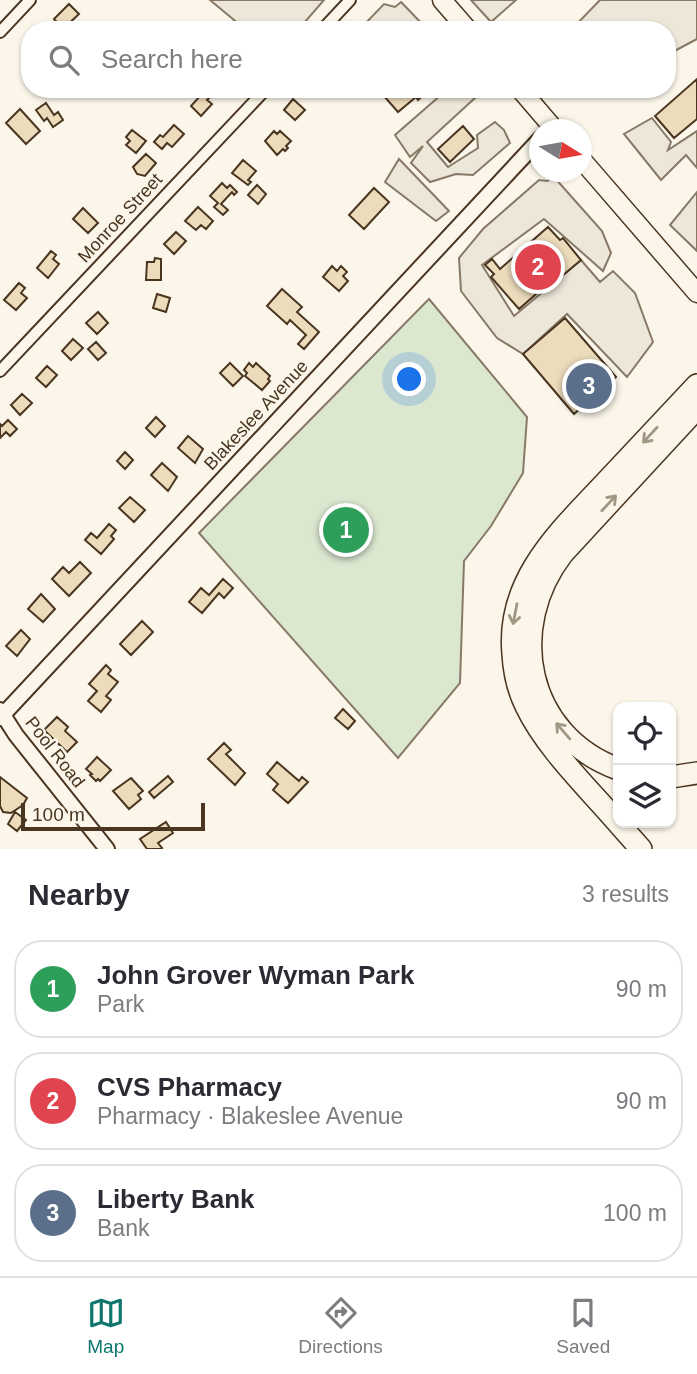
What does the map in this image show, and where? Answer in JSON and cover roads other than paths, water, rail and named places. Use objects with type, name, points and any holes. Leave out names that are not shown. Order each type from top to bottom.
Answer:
[{"type":"highway","points":[[613,817],[547,739],[524,704],[513,658],[512,634],[516,609],[529,574],[551,541],[697,385]]},
{"type":"highway","points":[[613,767],[576,745],[546,707],[536,684],[531,659],[530,630],[533,612],[544,579],[563,553],[697,408]]},
{"type":"highway","points":[[676,776],[697,773]]},
{"type":"highway","points":[[622,828],[641,849]]},
{"type":"main road","points":[[442,0],[460,21]]},
{"type":"main road","points":[[526,98],[541,119]]},
{"type":"main road","points":[[592,172],[697,293]]},
{"type":"street","points":[[0,32],[30,0]]},
{"type":"street","points":[[330,21],[350,0]]},
{"type":"street","name":"Monroe Street","points":[[0,371],[258,98]]},
{"type":"street","name":"Blakeslee Avenue","points":[[1,714],[529,152]]},
{"type":"street","name":"Pool Road","points":[[1,714],[107,849]]},
{"type":"place","name":"CVS Pharmacy","points":[[538,267]]},
{"type":"place","name":"Liberty Bank","points":[[589,386]]},
{"type":"place","name":"John Grover Wyman Park","points":[[346,530]]}]
